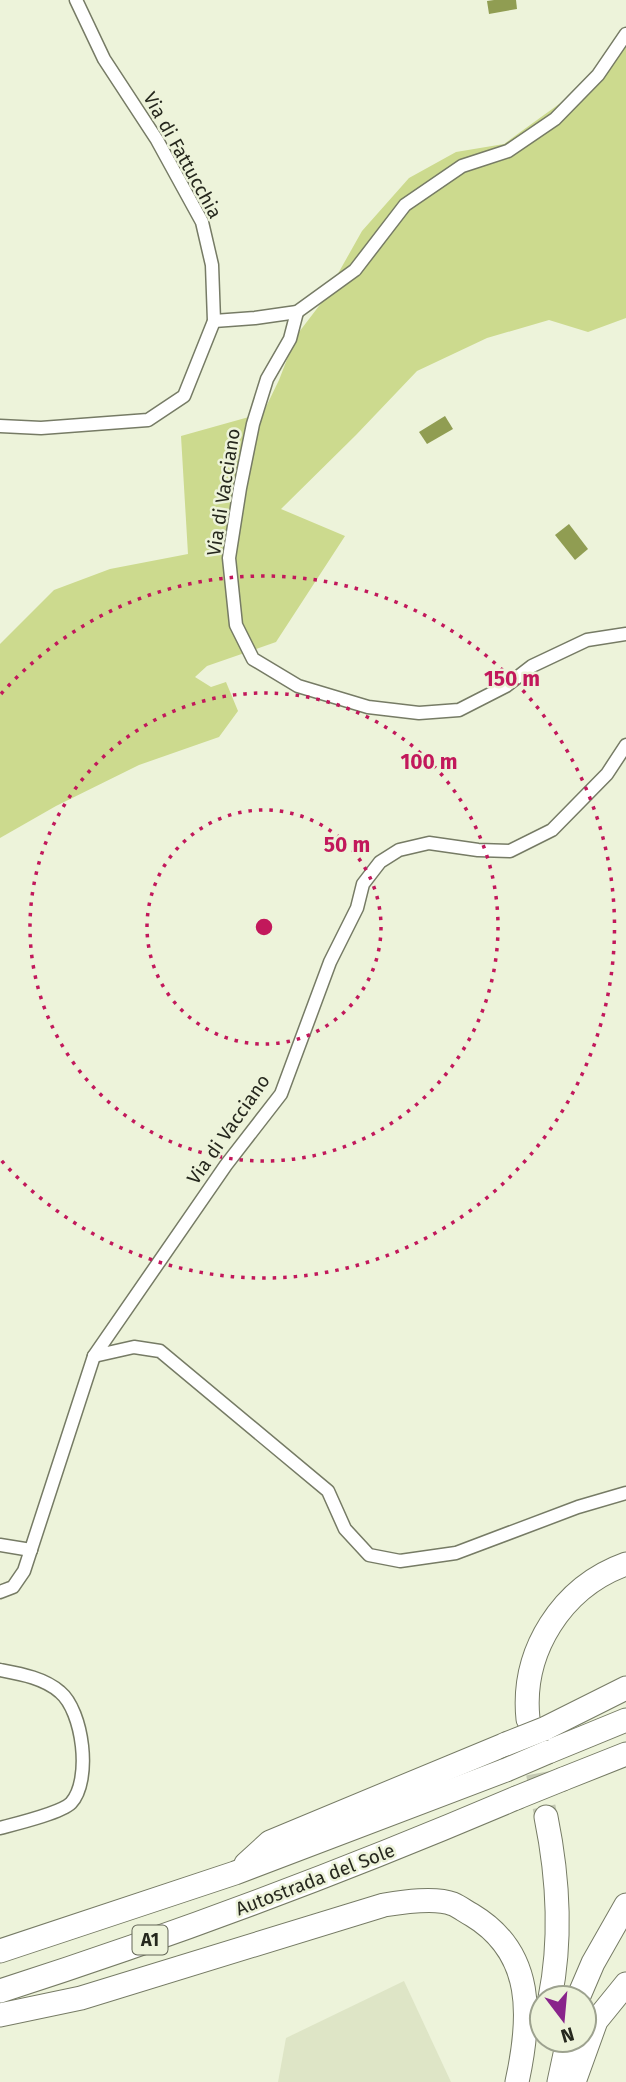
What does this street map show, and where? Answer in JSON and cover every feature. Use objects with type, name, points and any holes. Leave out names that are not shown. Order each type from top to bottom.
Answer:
[{"type":"highway","points":[[540,1734],[529,1681],[533,1661],[553,1620],[570,1598],[590,1582],[626,1564]]},
{"type":"highway","points":[[235,1873],[270,1842],[506,1744],[540,1734],[626,1688]]},
{"type":"highway","name":"Autostrada del Sole","points":[[0,1951],[235,1873],[506,1770],[540,1734],[626,1720]]},
{"type":"highway","name":"Autostrada del Sole","points":[[0,1991],[113,1954],[299,1887],[626,1754]]},
{"type":"highway","points":[[546,1817],[557,1907],[556,1966],[553,1984]]},
{"type":"highway","points":[[0,2015],[81,1998],[384,1905],[411,1901],[452,1904],[484,1923],[510,1948],[523,1984],[526,2027],[517,2082]]},
{"type":"highway","points":[[584,1984],[626,1905]]},
{"type":"highway","points":[[574,2082],[596,2021],[626,1984]]},
{"type":"highway","points":[[527,2082],[536,2054]]},
{"type":"highway","points":[[559,2082],[565,2054]]},
{"type":"street","name":"Via di Fattucchia","points":[[0,426],[41,428],[148,420],[184,396],[214,321],[212,265],[202,222],[157,140],[104,59],[76,0]]},
{"type":"street","points":[[214,321],[297,312],[355,270],[405,205],[462,166],[508,151],[555,119],[598,75],[626,34]]},
{"type":"street","name":"Via di Vacciano","points":[[297,312],[290,339],[267,379],[253,424],[229,558],[236,625],[253,659],[298,686],[368,707],[419,713],[459,710],[506,686],[532,666],[587,640],[626,634]]},
{"type":"street","name":"Via di Vacciano","points":[[0,1592],[13,1587],[32,1550],[62,1448],[94,1356],[226,1165],[281,1094],[330,962],[357,908],[363,884],[380,862],[399,850],[429,843],[478,850],[510,851],[552,830],[607,774],[626,745]]},
{"type":"street","points":[[94,1356],[134,1347],[160,1351],[328,1491],[345,1529],[369,1555],[400,1561],[456,1553],[578,1507],[626,1493]]},
{"type":"street","points":[[0,1545],[32,1550]]},
{"type":"street","points":[[0,1670],[34,1677],[62,1693],[81,1735],[83,1780],[70,1804],[28,1821],[0,1828]]},
{"type":"shaded area","points":[[516,0],[517,9],[489,14],[487,1]]},
{"type":"shaded area","points":[[626,43],[626,318],[588,332],[549,320],[487,338],[417,371],[281,509],[345,536],[276,642],[207,666],[195,677],[211,687],[226,682],[238,711],[219,737],[139,765],[56,806],[0,838],[0,644],[54,590],[110,569],[188,554],[181,436],[263,413],[296,336],[322,302],[362,231],[409,178],[456,152],[504,144],[613,65]]},
{"type":"shaded area","points":[[445,416],[453,429],[427,444],[419,432]]},
{"type":"shaded area","points":[[569,524],[588,549],[575,560],[555,535]]},
{"type":"shaded area","points":[[404,1981],[451,2082],[278,2082],[286,2038]]},
{"type":"tunnel","points":[[531,1740],[546,1817]]}]
